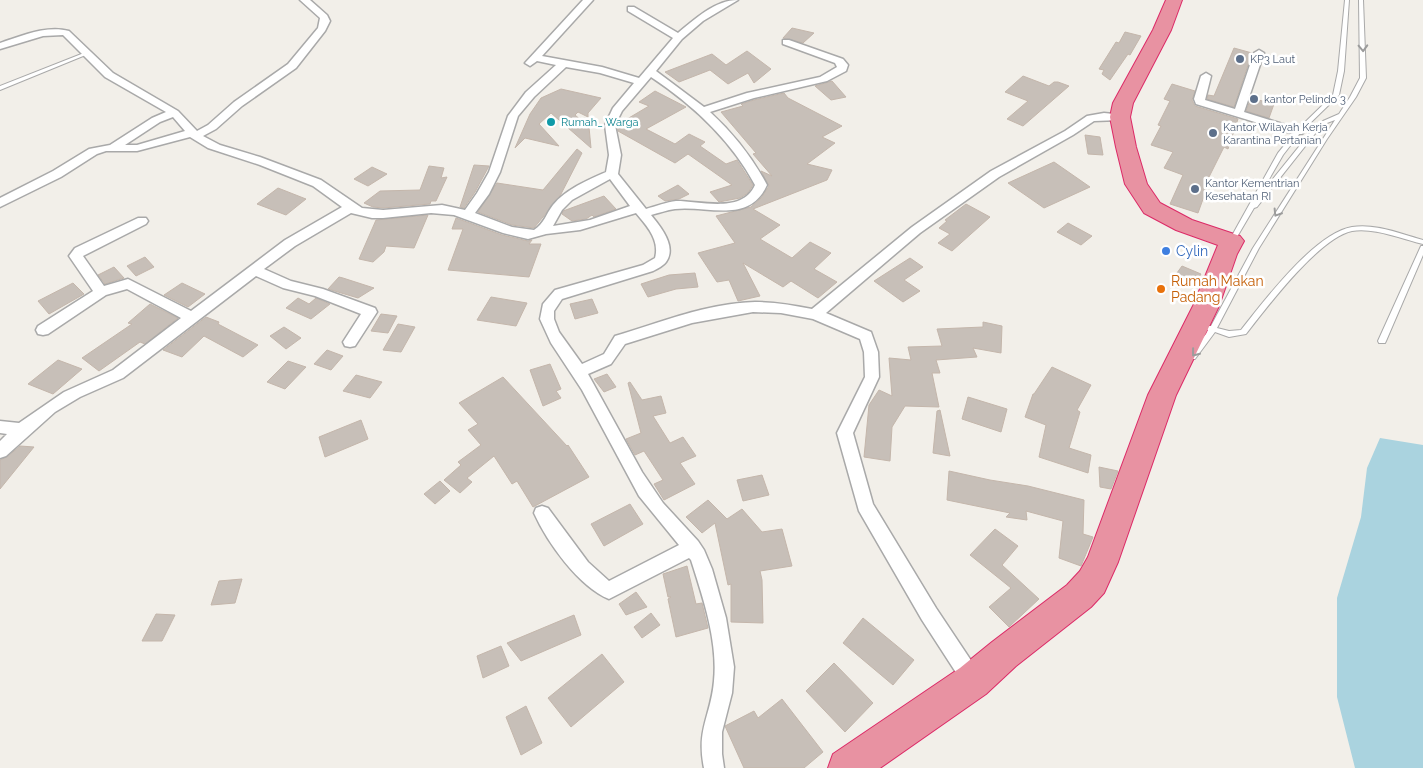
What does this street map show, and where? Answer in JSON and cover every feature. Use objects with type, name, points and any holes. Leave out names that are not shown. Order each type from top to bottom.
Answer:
[{"type":"highway","points":[[847,768],[973,681],[1004,654],[1079,596],[1092,582],[1102,562],[1162,395],[1205,327],[1216,281],[1225,254],[1232,241],[1177,222],[1152,208],[1144,200],[1136,184],[1131,167],[1120,117],[1123,103],[1162,30],[1174,0]]},
{"type":"street","points":[[0,203],[57,174],[93,151],[112,148],[137,148],[193,134],[212,127],[238,104],[292,66],[322,29],[325,21],[324,17],[305,0]]},
{"type":"street","points":[[543,230],[562,230],[642,210],[675,205],[728,208],[737,206],[757,194],[761,185],[738,151],[702,111],[644,77],[564,62],[533,60],[588,0]]},
{"type":"street","points":[[714,768],[710,742],[712,724],[724,683],[724,668],[720,632],[704,574],[692,547],[666,519],[645,491],[579,371],[557,339],[547,319],[547,309],[554,297],[560,293],[660,263],[665,252],[642,210],[619,186],[612,174],[615,154],[610,125],[617,110],[679,36],[700,19],[733,0]]},
{"type":"street","points":[[631,9],[679,36]]},
{"type":"street","points":[[0,46],[63,31],[110,75],[174,113],[186,123],[193,134],[208,144],[319,183],[331,189],[350,208],[359,212],[371,214],[436,209],[451,210],[468,214],[521,234],[536,234],[543,230],[560,204],[594,182],[612,174]]},
{"type":"street","points":[[702,111],[751,95],[823,79],[842,69],[839,60],[786,42]]},
{"type":"street","points":[[1238,115],[1259,53]]},
{"type":"street","points":[[468,214],[482,196],[495,172],[501,155],[506,129],[514,113],[564,62]]},
{"type":"street","points":[[1206,76],[1199,99],[1200,102],[1298,132]]},
{"type":"street","points":[[112,148],[156,120],[174,113]]},
{"type":"street","points":[[815,314],[916,230],[995,174],[1069,134],[1091,118],[1098,116],[1120,117]]},
{"type":"street","points":[[0,451],[35,417],[69,396],[118,374],[190,317],[290,243],[350,208]]},
{"type":"street","points":[[101,292],[76,256],[80,251],[142,221]]},
{"type":"street","points":[[254,270],[288,285],[318,292],[370,312],[350,342]]},
{"type":"street","points":[[43,330],[101,292],[128,284],[190,317]]},
{"type":"street","points":[[579,371],[606,360],[612,355],[615,344],[620,340],[691,318],[753,308],[781,308],[815,314],[856,329],[866,336],[871,352],[872,377],[845,433],[865,506],[929,614],[973,681]]},
{"type":"street","points":[[0,427],[22,430]]},
{"type":"street","points":[[542,513],[573,557],[601,587],[609,590],[692,547]]},
{"type":"lane","points":[[1232,241],[1280,154],[1298,132],[1336,95],[1341,71],[1347,0]]},
{"type":"lane","points":[[1361,0],[1363,78],[1342,114],[1205,327],[1229,334],[1243,332],[1284,282],[1322,244],[1350,229],[1378,231],[1423,242]]},
{"type":"lane","points":[[0,88],[86,54]]},
{"type":"lane","points":[[1245,217],[1316,129],[1324,122],[1342,114]]},
{"type":"lane","points":[[1382,341],[1423,248]]},
{"type":"water","points":[[1380,438],[1423,445],[1423,768],[1355,768],[1337,697],[1337,598],[1361,517],[1367,468]]},
{"type":"building","points":[[792,28],[814,33],[803,43],[783,38]]},
{"type":"building","points":[[1125,32],[1141,36],[1130,55],[1128,54],[1110,80],[1102,74],[1104,70],[1099,69],[1116,42],[1119,43]]},
{"type":"building","points":[[1234,48],[1252,53],[1234,107],[1207,99],[1208,95],[1214,96]]},
{"type":"building","points":[[747,51],[771,69],[754,83],[748,73],[728,84],[710,70],[679,82],[665,72],[712,54],[726,65]]},
{"type":"building","points":[[1023,76],[1049,86],[1054,82],[1058,82],[1069,86],[1023,126],[1007,119],[1028,101],[1005,92]]},
{"type":"building","points":[[832,81],[846,97],[831,100],[815,86]]},
{"type":"building","points":[[1172,84],[1195,91],[1192,100],[1195,106],[1238,119],[1228,149],[1224,147],[1204,187],[1207,188],[1198,213],[1170,204],[1183,175],[1164,168],[1173,152],[1151,145],[1161,126],[1158,125],[1170,101],[1164,99]]},
{"type":"building","name":"Rumah_ Warga","points":[[561,89],[601,98],[588,113],[588,117],[578,112],[575,115],[589,127],[591,148],[551,113],[539,124],[559,146],[525,138],[515,148],[530,114],[541,98]]},
{"type":"building","points":[[655,91],[686,107],[646,129],[675,144],[689,134],[705,142],[700,146],[726,164],[737,160],[753,185],[748,193],[740,198],[719,202],[710,192],[732,185],[688,154],[675,163],[618,131],[617,125],[649,106],[639,102]]},
{"type":"building","points":[[784,93],[788,98],[842,126],[822,137],[835,143],[807,164],[832,170],[827,180],[753,209],[780,225],[760,239],[792,258],[810,242],[831,253],[814,269],[837,282],[818,298],[791,281],[783,287],[743,263],[760,296],[738,301],[729,280],[717,282],[698,253],[735,243],[716,216],[751,207],[761,198],[769,186],[761,171],[772,176],[753,154],[756,153],[721,112],[743,106],[741,104],[754,100]]},
{"type":"building","points":[[1251,98],[1274,104],[1269,118],[1246,111]]},
{"type":"building","points":[[1085,135],[1100,137],[1103,155],[1088,154]]},
{"type":"building","points":[[577,149],[582,153],[560,196],[534,228],[512,225],[478,212],[497,183],[543,190]]},
{"type":"building","points":[[1054,162],[1090,187],[1044,208],[1008,183]]},
{"type":"building","points":[[474,165],[489,166],[464,208],[460,207]]},
{"type":"building","points":[[429,166],[444,168],[441,178],[447,177],[436,201],[431,201],[430,204],[383,208],[373,207],[364,203],[380,191],[420,190]]},
{"type":"building","points":[[372,167],[387,174],[368,186],[354,179]]},
{"type":"building","points":[[678,185],[689,194],[679,199],[665,201],[658,196]]},
{"type":"building","points":[[278,188],[306,199],[286,215],[257,204]]},
{"type":"building","points":[[604,196],[616,209],[594,217],[592,215],[586,219],[572,221],[562,214],[563,211]]},
{"type":"building","points":[[966,204],[990,217],[952,251],[938,243],[950,234],[939,228],[947,221],[945,220]]},
{"type":"building","points":[[428,215],[414,248],[386,246],[384,252],[373,262],[359,259],[376,220]]},
{"type":"building","points":[[456,218],[502,235],[528,241],[532,240],[529,244],[541,244],[529,277],[448,270],[463,229],[452,229]]},
{"type":"building","points":[[1068,223],[1092,236],[1081,245],[1057,232]]},
{"type":"building","points":[[145,257],[154,267],[136,276],[127,266]]},
{"type":"building","points":[[910,258],[923,267],[904,280],[920,291],[903,302],[874,281]]},
{"type":"building","points":[[1182,266],[1201,274],[1193,286],[1174,277]]},
{"type":"building","points":[[114,267],[124,278],[105,284],[98,275]]},
{"type":"building","points":[[695,273],[698,287],[676,289],[648,297],[641,284],[669,275]]},
{"type":"building","points":[[339,277],[374,288],[358,298],[328,289]]},
{"type":"building","points":[[73,283],[84,294],[49,314],[38,301]]},
{"type":"building","points":[[182,283],[205,294],[188,307],[164,295]]},
{"type":"building","points":[[491,297],[527,303],[516,326],[477,320]]},
{"type":"building","points":[[298,298],[309,304],[316,298],[330,304],[311,319],[286,308]]},
{"type":"building","points":[[592,299],[598,313],[575,319],[570,304]]},
{"type":"building","points":[[150,304],[178,318],[145,344],[140,342],[99,371],[82,358],[132,324],[128,323]]},
{"type":"building","points":[[381,314],[397,316],[388,333],[371,331]]},
{"type":"building","points":[[206,317],[219,322],[218,324],[258,345],[243,357],[204,336],[182,357],[163,350]]},
{"type":"building","points":[[983,322],[1002,326],[1001,353],[973,348],[977,357],[936,360],[940,373],[932,373],[939,407],[905,406],[892,427],[890,461],[864,457],[869,405],[879,390],[892,396],[889,358],[911,360],[908,347],[942,346],[937,329],[983,327]]},
{"type":"building","points":[[398,324],[415,327],[401,352],[383,350]]},
{"type":"building","points":[[284,327],[301,338],[286,349],[270,336]]},
{"type":"building","points":[[327,350],[343,356],[331,370],[314,364]]},
{"type":"building","points":[[58,360],[82,369],[53,394],[28,384]]},
{"type":"building","points":[[288,361],[306,367],[285,389],[267,382]]},
{"type":"building","points":[[550,364],[561,389],[556,391],[561,398],[543,406],[530,370]]},
{"type":"building","points":[[1052,367],[1091,385],[1077,410],[1080,412],[1069,448],[1091,455],[1088,473],[1039,457],[1046,425],[1025,417],[1033,394]]},
{"type":"building","points":[[607,374],[616,387],[604,392],[594,379]]},
{"type":"building","points":[[356,375],[382,382],[370,398],[343,391]]},
{"type":"building","points":[[503,377],[568,445],[589,477],[533,507],[517,481],[512,484],[494,456],[467,478],[472,482],[460,493],[444,480],[461,465],[458,462],[481,445],[468,430],[478,424],[459,403]]},
{"type":"building","points":[[630,382],[642,400],[661,396],[666,413],[653,416],[670,443],[683,437],[696,456],[680,463],[695,484],[664,500],[654,484],[663,480],[644,451],[635,455],[626,439],[641,433],[628,383]]},
{"type":"building","points":[[968,397],[1007,409],[1001,432],[962,419]]},
{"type":"building","points":[[940,410],[950,456],[933,453],[937,411]]},
{"type":"building","points":[[361,420],[368,439],[325,457],[319,437]]},
{"type":"building","points":[[20,446],[34,447],[0,489],[0,460],[7,457]]},
{"type":"building","points":[[1099,467],[1118,471],[1111,489],[1100,487]]},
{"type":"building","points":[[949,471],[1028,486],[1084,500],[1083,534],[1093,537],[1081,566],[1059,558],[1063,521],[1026,511],[1027,520],[1006,517],[1010,513],[947,500]]},
{"type":"building","points":[[762,475],[769,495],[743,501],[737,480]]},
{"type":"building","points":[[440,481],[450,491],[435,504],[424,494]]},
{"type":"building","points":[[708,500],[727,519],[742,509],[762,532],[782,529],[792,566],[760,571],[763,623],[731,622],[731,584],[728,585],[715,523],[702,533],[686,517]]},
{"type":"building","points":[[630,504],[643,524],[604,546],[591,524]]},
{"type":"building","points":[[995,529],[1018,546],[1002,565],[1039,599],[1009,627],[989,607],[1011,588],[970,555]]},
{"type":"building","points":[[687,566],[696,604],[702,603],[708,628],[676,637],[668,599],[671,597],[668,597],[663,574]]},
{"type":"building","points":[[242,579],[235,603],[211,605],[219,581]]},
{"type":"building","points":[[636,592],[647,607],[626,615],[619,604]]},
{"type":"building","points":[[651,613],[660,625],[642,638],[634,627]]},
{"type":"building","points":[[156,614],[175,615],[162,641],[142,641]]},
{"type":"building","points":[[574,615],[581,635],[521,661],[507,643]]},
{"type":"building","points":[[863,618],[914,660],[893,685],[843,643]]},
{"type":"building","points":[[501,646],[509,666],[483,678],[477,656]]},
{"type":"building","points":[[602,654],[624,682],[571,727],[548,698]]},
{"type":"building","points":[[834,663],[873,703],[845,732],[806,691]]},
{"type":"building","points":[[782,699],[823,752],[804,768],[744,768],[725,726],[754,711],[758,718]]},
{"type":"building","points":[[526,706],[542,743],[521,755],[506,717]]},
{"type":"place","name":"KP3 Laut","points":[[1240,59]]},
{"type":"place","name":"kantor Pelindo 3","points":[[1254,99]]},
{"type":"place","name":"Rumah_ Warga","points":[[551,122]]},
{"type":"place","name":"Kantor Wilayah Kerja Karantina Pertanian","points":[[1213,133]]},
{"type":"place","name":"Kantor Kementrian Kesehatan RI","points":[[1195,189]]},
{"type":"place","name":"Cylin","points":[[1166,251]]},
{"type":"place","name":"Rumah Makan Padang","points":[[1161,289]]}]
